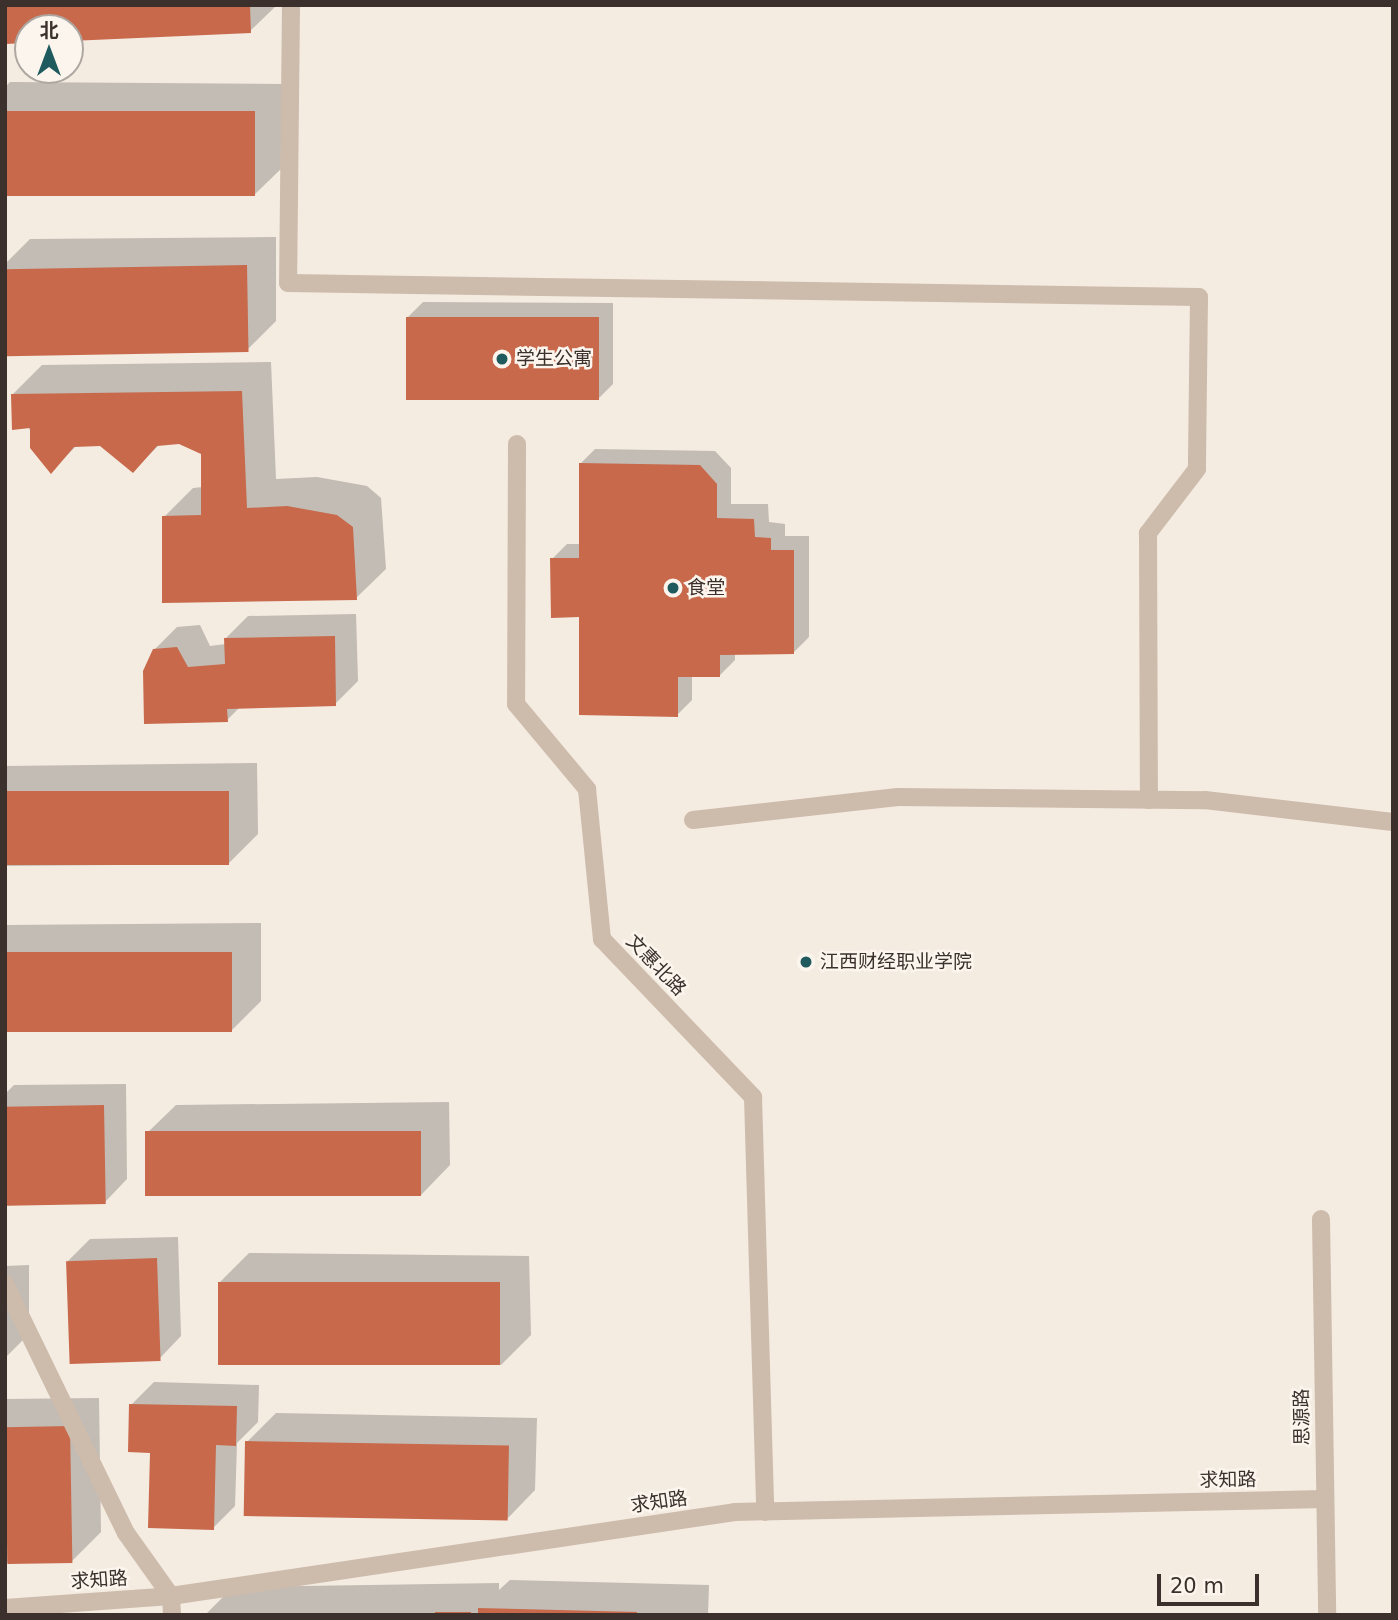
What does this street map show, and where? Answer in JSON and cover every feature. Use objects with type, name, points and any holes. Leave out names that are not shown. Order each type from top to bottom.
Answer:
[{"type":"street","points":[[291,5],[288,283],[1199,297],[1197,469],[1148,533],[1149,800]]},
{"type":"street","name":"文惠北路","points":[[517,444],[516,704],[587,789],[602,939],[753,1097],[765,1512]]},
{"type":"street","points":[[693,820],[898,797],[1205,800],[1393,822]]},
{"type":"street","name":"思源路","points":[[1321,1219],[1327,1615]]},
{"type":"street","points":[[5,1284],[126,1533],[171,1596],[172,1615]]},
{"type":"street","name":"求知路","points":[[5,1608],[171,1596],[721,1514],[1324,1499]]},
{"type":"building","points":[[5,5],[250,5],[251,33],[84,40],[84,14],[14,14],[14,44],[5,44]]},
{"type":"building","points":[[5,111],[255,111],[255,196],[5,196]]},
{"type":"building","points":[[247,265],[249,352],[7,356],[5,269]]},
{"type":"building","name":"学生公寓","points":[[406,317],[599,317],[599,400],[406,400]]},
{"type":"building","points":[[242,391],[247,508],[287,506],[337,515],[353,527],[357,600],[162,603],[162,516],[201,515],[201,454],[179,444],[157,446],[133,473],[100,446],[74,447],[51,474],[30,448],[30,428],[12,430],[11,394]]},
{"type":"building","name":"食堂","points":[[579,463],[700,465],[717,484],[717,518],[754,519],[755,537],[771,538],[771,550],[794,550],[794,654],[720,655],[720,677],[678,677],[678,717],[579,715],[579,617],[551,618],[550,558],[579,558]]},
{"type":"building","points":[[335,636],[336,706],[227,709],[228,722],[144,724],[143,671],[153,649],[177,647],[188,667],[225,664],[224,638]]},
{"type":"building","points":[[5,791],[229,791],[229,865],[5,865]]},
{"type":"building","points":[[5,952],[232,952],[232,1032],[5,1032]]},
{"type":"building","points":[[104,1105],[106,1204],[7,1206],[5,1107]]},
{"type":"building","points":[[145,1131],[421,1131],[421,1196],[145,1196]]},
{"type":"building","points":[[157,1258],[161,1361],[70,1364],[66,1261]]},
{"type":"building","points":[[218,1282],[500,1282],[500,1365],[218,1365]]},
{"type":"building","points":[[129,1404],[237,1406],[236,1446],[216,1445],[214,1530],[148,1528],[150,1453],[128,1452]]},
{"type":"building","points":[[70,1426],[72,1563],[7,1564],[5,1427]]},
{"type":"building","points":[[245,1441],[509,1446],[508,1521],[244,1516]]},
{"type":"building","points":[[478,1608],[637,1612],[637,1615],[478,1615]]},
{"type":"building","points":[[435,1612],[471,1612],[471,1615],[435,1615]]},
{"type":"place","name":"学生公寓","points":[[502,359]]},
{"type":"place","name":"食堂","points":[[673,588]]},
{"type":"place","name":"江西财经职业学院","points":[[806,962]]}]
